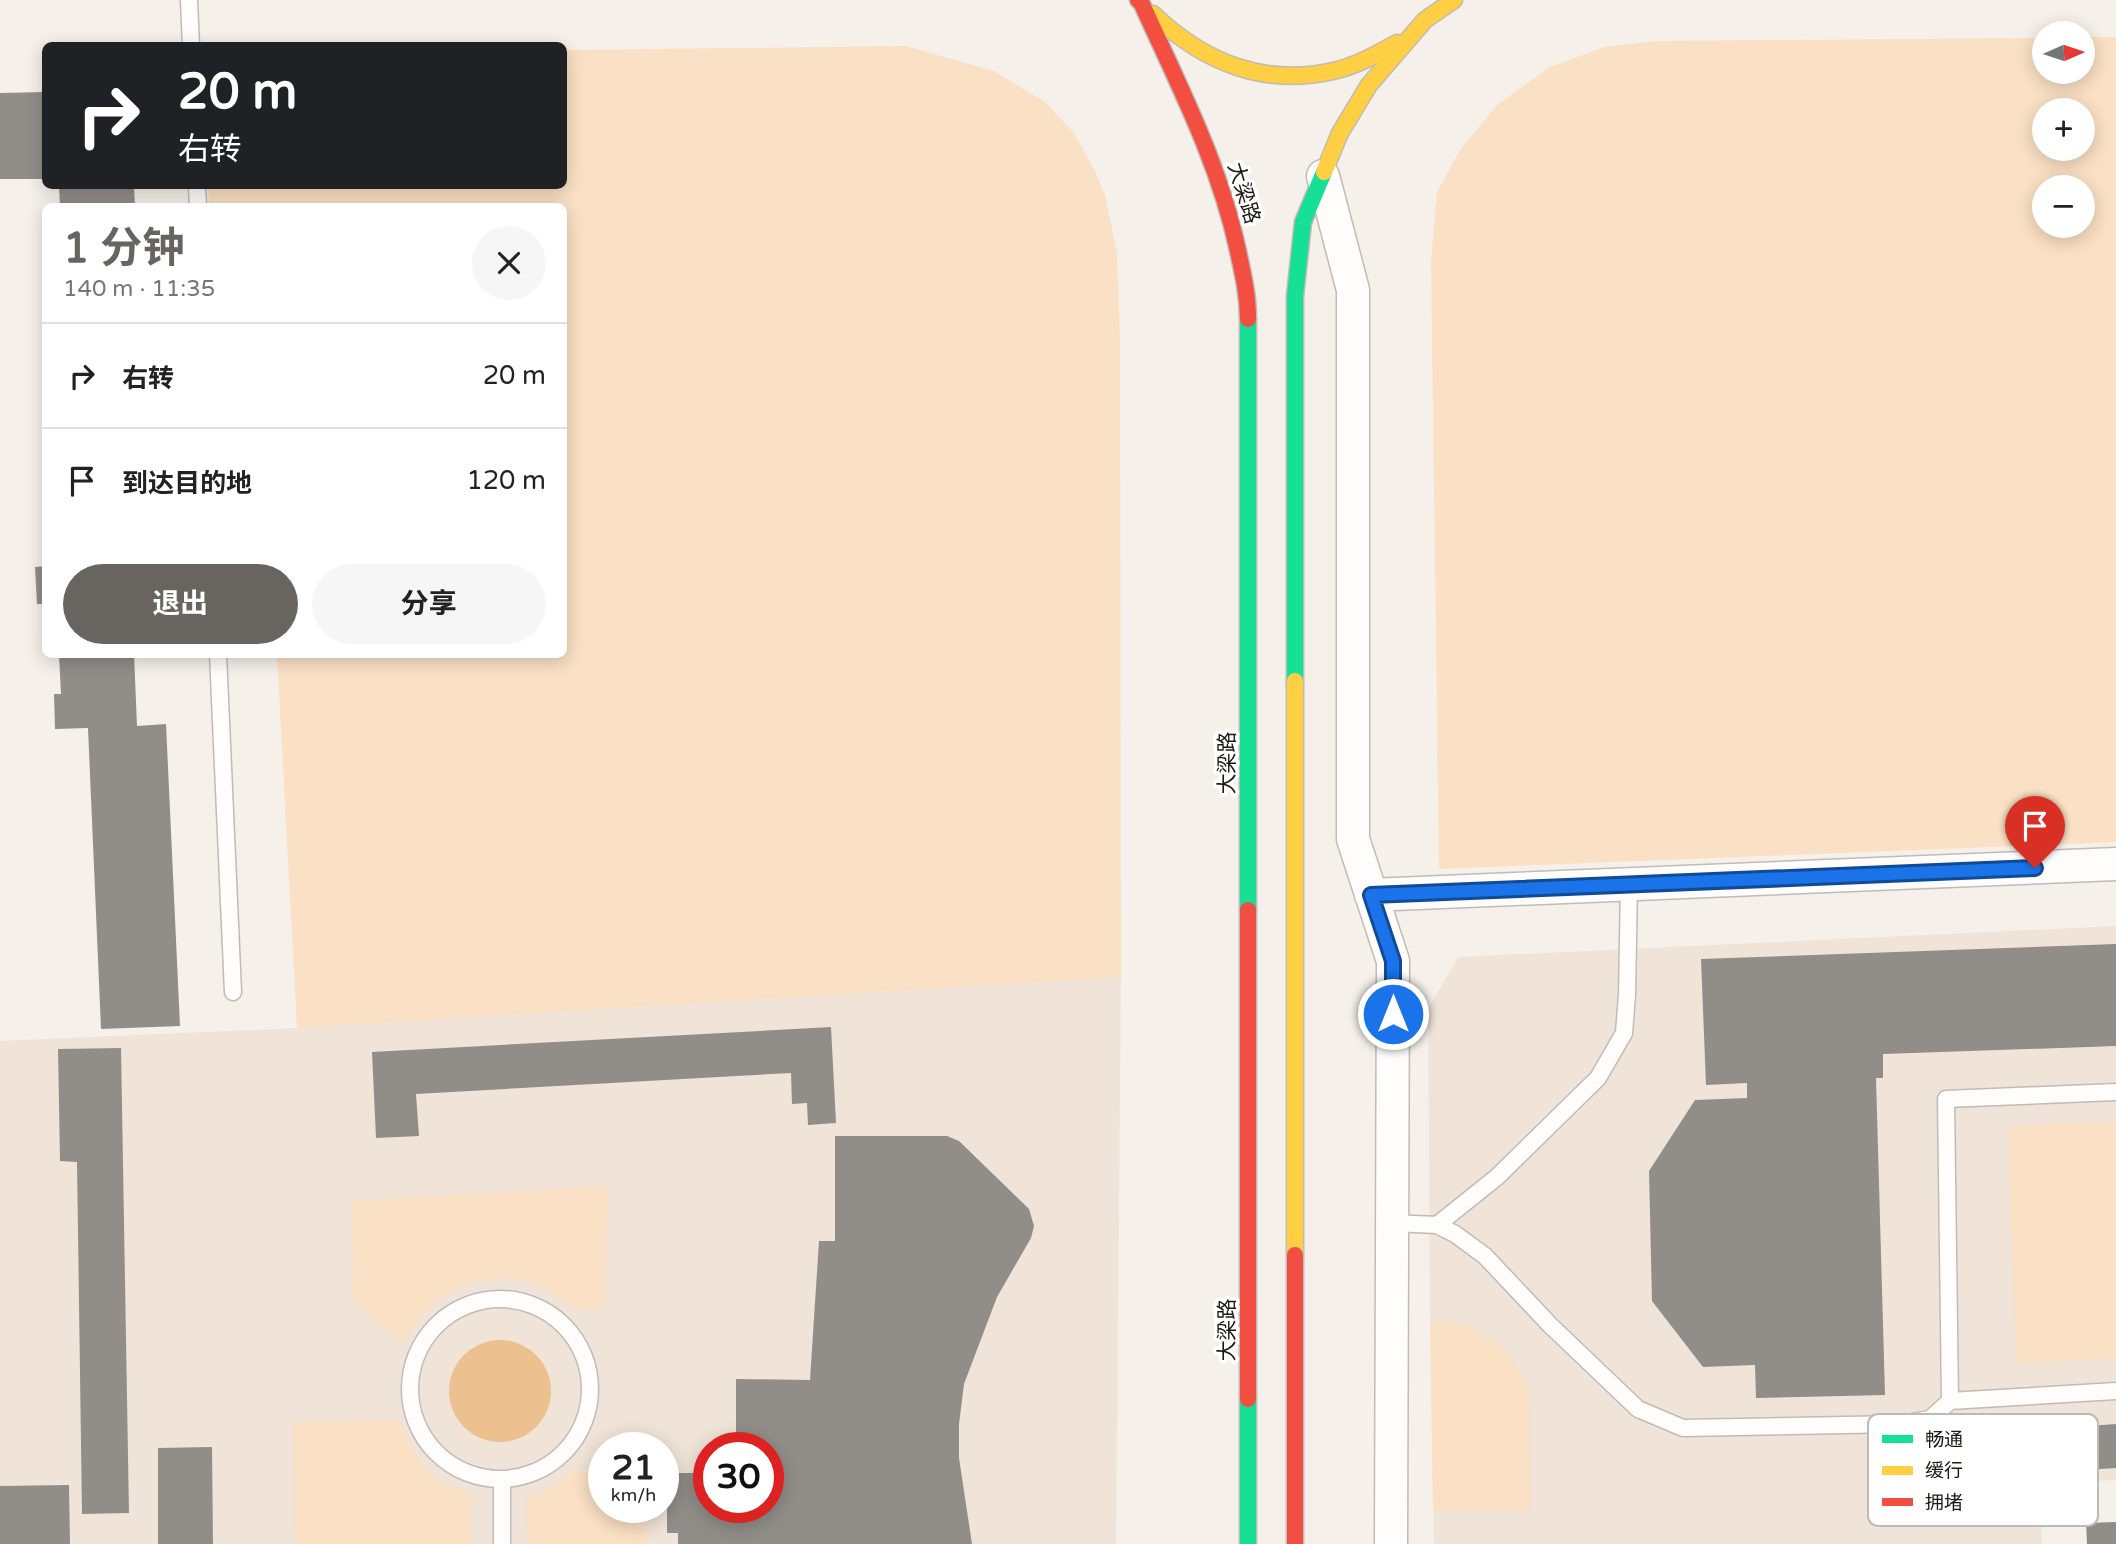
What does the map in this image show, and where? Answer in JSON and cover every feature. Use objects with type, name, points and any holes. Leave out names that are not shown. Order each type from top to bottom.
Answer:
[{"type":"main road","points":[[1295,1544],[1295,296],[1303,222],[1340,134],[1369,85],[1441,0]]},
{"type":"main road","points":[[1139,1],[1165,28],[1194,49],[1227,65],[1261,74],[1297,76],[1332,72],[1367,60],[1398,43],[1425,19],[1454,0]]},
{"type":"main road","name":"大梁路","points":[[1139,1],[1208,148],[1231,217],[1248,296],[1248,1544]]},
{"type":"street","points":[[1323,176],[1353,290],[1353,839],[1393,961],[1391,1544]]},
{"type":"street","points":[[1371,895],[2116,864]]},
{"type":"lane","points":[[188,0],[191,42]]},
{"type":"lane","points":[[218,658],[233,992]]},
{"type":"lane","points":[[1437,1225],[1497,1177],[1598,1078],[1623,1033],[1627,995],[1629,885]]},
{"type":"lane","points":[[1950,1401],[1946,1098],[2116,1091]]},
{"type":"lane","points":[[1392,1223],[1437,1225],[1455,1234],[1485,1256],[1550,1325],[1638,1409],[1683,1428],[1868,1425]]},
{"type":"lane","points":[[505,1299],[527,1302],[547,1311],[564,1325],[578,1343],[587,1363],[591,1385],[589,1408],[582,1429],[570,1448],[536,1473],[515,1479],[502,1479],[473,1476],[454,1467],[437,1454],[423,1437],[414,1417],[410,1395],[411,1374],[418,1353],[436,1326],[463,1307],[484,1300],[505,1299]]},
{"type":"lane","points":[[1936,1414],[1950,1401],[2116,1391]]},
{"type":"lane","points":[[502,1479],[502,1544]]},
{"type":"shaded area","points":[[2095,37],[2116,37],[2116,842],[1439,869],[1431,261],[1437,192],[1460,150],[1497,105],[1548,68],[1604,47],[1657,41],[2032,38],[2032,84],[2095,84]]},
{"type":"shaded area","points":[[906,46],[994,71],[1045,102],[1074,133],[1105,195],[1117,252],[1120,336],[1121,977],[297,1028],[277,658],[567,658],[567,203],[209,203],[208,189],[567,189],[567,50]]},
{"type":"shaded area","points":[[2116,926],[2116,1480],[2098,1481],[2098,1414],[1868,1414],[1868,1526],[2041,1526],[2042,1544],[1434,1544],[1428,1009],[1458,957]]},
{"type":"shaded area","points":[[1121,977],[1116,1544],[0,1544],[0,1041],[297,1028]]},
{"type":"shaded area","points":[[2116,1122],[2116,1359],[2016,1363],[2008,1126]]},
{"type":"shaded area","points":[[607,1186],[606,1309],[575,1308],[546,1289],[527,1282],[495,1278],[479,1280],[449,1292],[436,1301],[421,1316],[402,1344],[353,1300],[352,1201]]},
{"type":"shaded area","points":[[1430,1321],[1452,1322],[1477,1330],[1509,1356],[1524,1378],[1529,1390],[1531,1511],[1433,1511]]},
{"type":"shaded area","points":[[500,1340],[519,1344],[536,1355],[547,1372],[551,1391],[547,1410],[536,1427],[519,1438],[500,1442],[481,1438],[464,1427],[453,1410],[449,1391],[453,1372],[464,1355],[481,1344]]},
{"type":"shaded area","points":[[400,1420],[413,1449],[426,1469],[440,1481],[471,1494],[472,1544],[295,1544],[293,1422]]},
{"type":"shaded area","points":[[588,1471],[588,1523],[647,1523],[647,1544],[527,1544],[526,1496],[547,1491],[571,1472]]},
{"type":"building","points":[[42,92],[42,179],[0,179],[0,93]]},
{"type":"building","points":[[59,189],[134,189],[135,203],[60,203]]},
{"type":"building","points":[[42,566],[42,604],[37,604],[35,567]]},
{"type":"building","points":[[59,658],[134,658],[137,726],[166,724],[180,1026],[101,1029],[88,728],[55,729],[54,694],[61,694]]},
{"type":"building","points":[[2116,944],[2116,1046],[1883,1054],[1883,1078],[1876,1078],[1885,1395],[1756,1398],[1755,1365],[1703,1367],[1652,1301],[1649,1171],[1695,1100],[1747,1098],[1747,1083],[1706,1085],[1701,959]]},
{"type":"building","points":[[831,1027],[836,1123],[808,1125],[807,1103],[792,1104],[791,1073],[416,1094],[419,1136],[376,1138],[372,1052]]},
{"type":"building","points":[[121,1048],[129,1513],[82,1514],[77,1162],[60,1161],[58,1049]]},
{"type":"building","points":[[835,1136],[947,1136],[959,1141],[1029,1209],[1034,1226],[1031,1238],[997,1297],[964,1384],[959,1424],[959,1458],[972,1544],[678,1544],[678,1533],[667,1533],[667,1523],[679,1523],[679,1473],[693,1473],[693,1523],[784,1523],[784,1432],[736,1432],[736,1379],[810,1380],[819,1241],[835,1241]]},
{"type":"building","points":[[2116,1424],[2116,1468],[2098,1469],[2098,1425]]},
{"type":"building","points":[[212,1447],[213,1544],[158,1544],[158,1448]]},
{"type":"building","points":[[69,1485],[70,1544],[0,1544],[0,1486]]},
{"type":"building","points":[[2116,1522],[2116,1544],[2087,1544],[2086,1526],[2098,1526],[2098,1523]]},
{"type":"traffic: fast","points":[[1295,681],[1295,296],[1303,222],[1324,172]]},
{"type":"traffic: fast","points":[[1248,319],[1248,910]]},
{"type":"traffic: fast","points":[[1248,1399],[1248,1544]]},
{"type":"traffic: slow","points":[[1324,172],[1340,133],[1369,85],[1425,20],[1454,0]]},
{"type":"traffic: slow","points":[[1153,14],[1172,31],[1214,57],[1259,73],[1283,76],[1342,69],[1397,43]]},
{"type":"traffic: slow","points":[[1295,681],[1295,1255]]},
{"type":"traffic: jam","points":[[1138,0],[1183,93],[1220,186],[1242,268],[1248,319]]},
{"type":"traffic: jam","points":[[1248,910],[1248,1399]]},
{"type":"traffic: jam","points":[[1295,1255],[1295,1544]]},
{"type":"route","points":[[1393,1014],[1393,961],[1371,895],[2035,868]]}]
